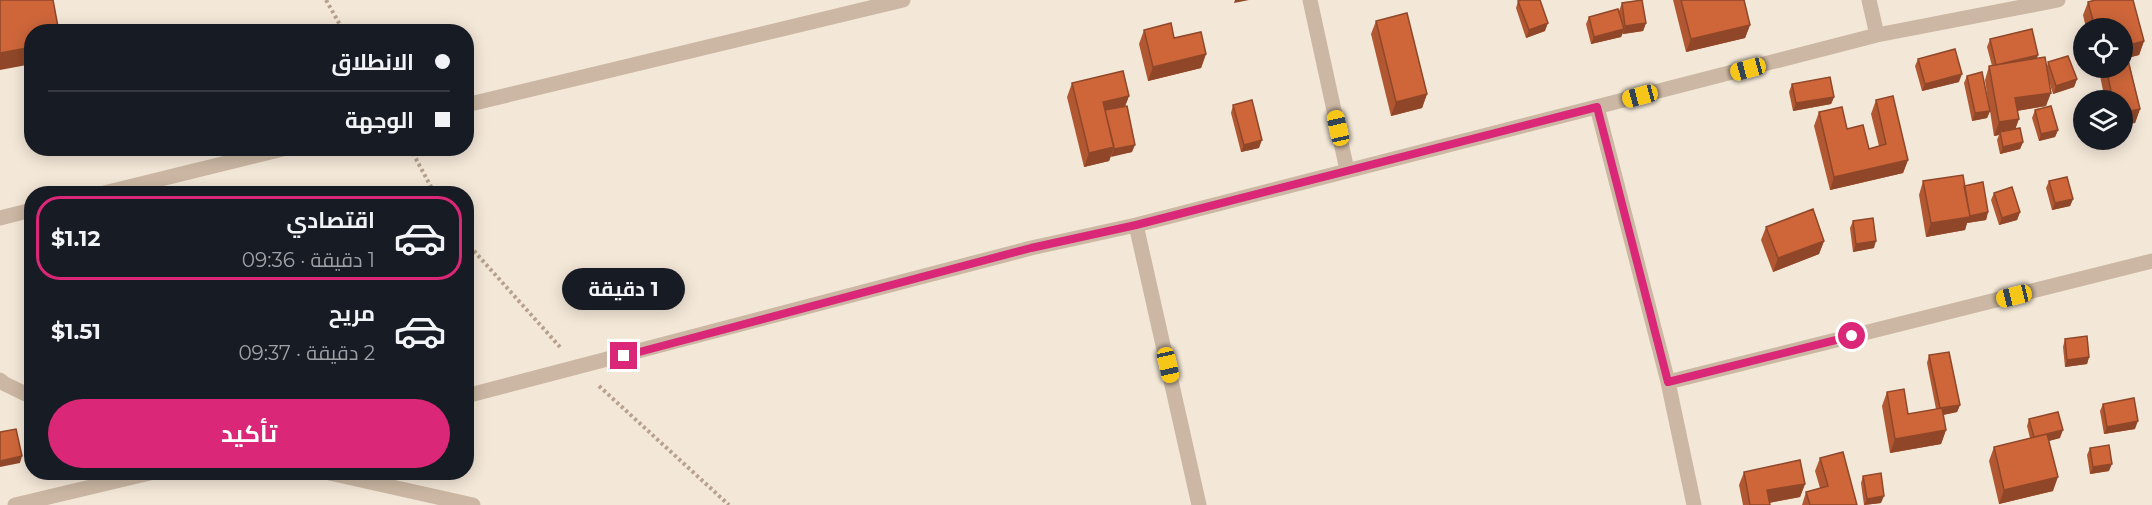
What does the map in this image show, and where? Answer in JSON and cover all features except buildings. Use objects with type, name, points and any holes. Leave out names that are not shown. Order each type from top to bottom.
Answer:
[{"type":"street","points":[[474,103],[903,0]]},
{"type":"street","points":[[1310,0],[1347,170]]},
{"type":"street","points":[[1869,0],[1877,36]]},
{"type":"street","points":[[474,394],[1031,248],[1136,225],[1877,36],[2058,0]]},
{"type":"street","points":[[1597,107],[1668,382],[1694,505]]},
{"type":"street","points":[[133,186],[254,156]]},
{"type":"street","points":[[0,218],[24,212]]},
{"type":"street","points":[[1136,225],[1199,505]]},
{"type":"street","points":[[1668,382],[2152,261]]},
{"type":"street","points":[[0,380],[24,393]]},
{"type":"street","points":[[15,505],[120,480]]},
{"type":"street","points":[[361,480],[473,505]]},
{"type":"path","points":[[326,0],[340,24]]},
{"type":"path","points":[[414,156],[431,186]]},
{"type":"route","points":[[624,356],[1031,248],[1136,225],[1597,107],[1668,382],[1852,336]]}]
